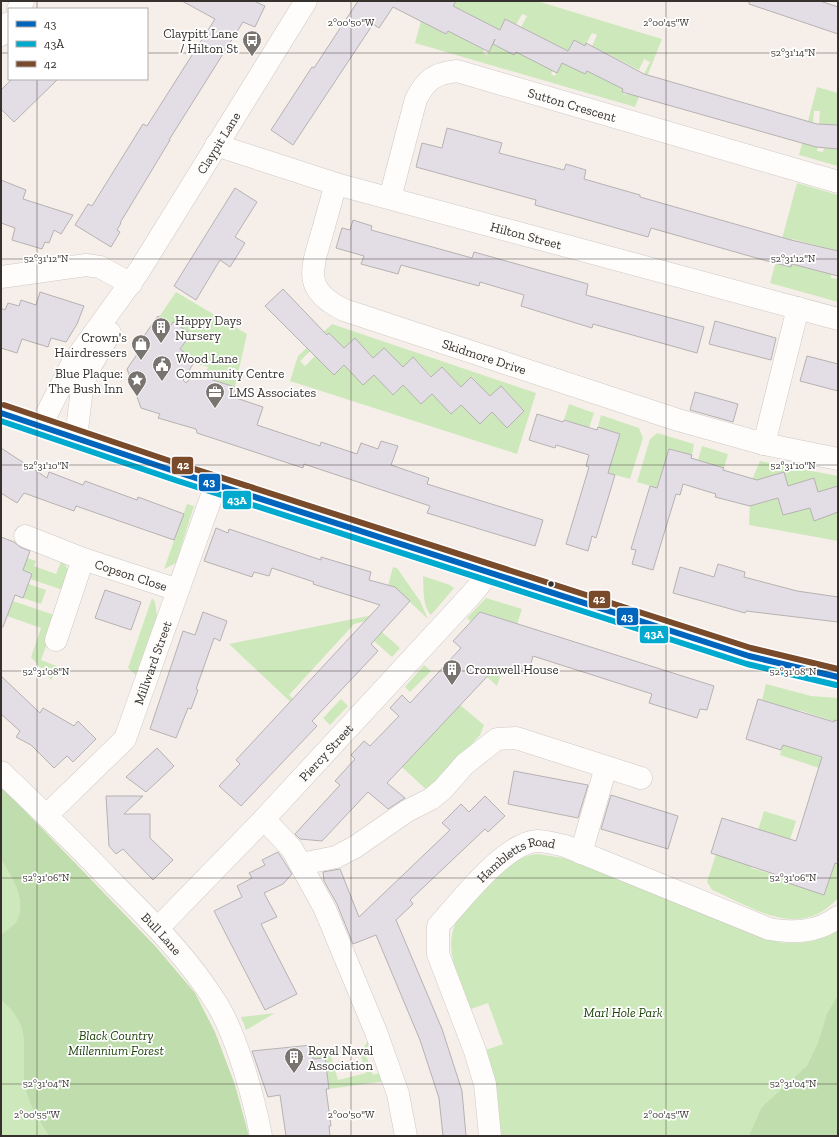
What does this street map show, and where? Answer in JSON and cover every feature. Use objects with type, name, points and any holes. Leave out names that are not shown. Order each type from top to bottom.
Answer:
[{"type":"street","name":"Claypit Lane","points":[[40,427],[72,364],[130,284],[306,1]]},
{"type":"street","points":[[1,35],[8,24]]},
{"type":"street","name":"Sutton Crescent","points":[[390,198],[416,99],[423,86],[432,77],[442,73],[457,71],[838,182]]},
{"type":"street","name":"Hilton Street","points":[[216,145],[336,184],[838,319]]},
{"type":"street","name":"Skidmore Drive","points":[[336,184],[312,267],[314,282],[319,293],[327,302],[344,310],[678,420],[764,444],[838,459]]},
{"type":"street","points":[[1,276],[86,265],[100,267],[130,284]]},
{"type":"street","name":"Claypit Lane","points":[[76,438],[82,388],[88,370],[112,330],[130,284]]},
{"type":"street","points":[[764,444],[798,308]]},
{"type":"street","points":[[1,412],[40,427],[754,658],[838,677]]},
{"type":"street","name":"Millward Street","points":[[47,815],[125,739],[216,484]]},
{"type":"street","name":"Copson Close","points":[[25,536],[83,559],[178,590]]},
{"type":"street","name":"Copson Close","points":[[56,640],[83,559]]},
{"type":"street","name":"Piercy Street","points":[[158,928],[264,819],[490,572]]},
{"type":"street","points":[[301,864],[336,857],[355,847],[407,811],[431,799],[443,790],[465,764],[497,739],[516,738],[641,778]]},
{"type":"street","points":[[581,853],[606,767]]},
{"type":"street","name":"Bull Lane","points":[[1,772],[47,815],[158,928],[184,957],[218,1006],[234,1043],[249,1088],[261,1136]]},
{"type":"street","points":[[264,819],[292,849],[325,909],[376,1032],[398,1094],[406,1136]]},
{"type":"street","name":"Hambletts Road","points":[[490,1136],[484,1084],[475,1051],[438,954],[438,926],[494,865],[519,846],[538,841],[565,846],[769,930],[790,932],[808,931],[828,925],[838,916]]},
{"type":"green space","points":[[440,1],[441,31],[446,34],[448,31],[484,50],[483,53],[487,55],[494,42],[500,45],[511,22],[505,19],[500,30],[453,6],[456,1],[537,1],[662,39],[635,107],[415,43],[421,21]],"holes":[[[522,14],[527,16],[521,27],[568,51],[574,40],[579,43],[562,63],[555,76],[551,74],[553,70],[516,52],[514,55],[509,52],[510,36]],[[592,33],[597,35],[592,46],[639,70],[644,59],[650,62],[639,84],[633,81],[626,95],[622,93],[623,89],[587,71],[580,55]]]},
{"type":"green space","points":[[817,87],[838,93],[838,125],[819,124],[820,111],[814,111],[812,136],[818,137],[817,151],[823,152],[824,148],[838,149],[838,166],[799,155]]},
{"type":"green space","points":[[797,183],[838,195],[838,251],[792,239],[785,265],[791,267],[792,264],[831,274],[831,278],[838,279],[838,302],[770,283]]},
{"type":"green space","points":[[176,292],[247,334],[235,387],[204,377],[208,367],[195,363],[178,353],[188,338],[187,332],[173,322],[171,325],[159,317]]},
{"type":"green space","points":[[332,324],[536,393],[517,454],[290,381],[298,356]],"holes":[[[329,333],[348,353],[352,349],[348,344],[355,338],[377,362],[407,371],[410,368],[406,364],[413,357],[436,381],[465,391],[465,383],[472,377],[494,401],[501,386],[524,411],[507,427],[492,412],[480,424],[463,402],[450,414],[446,409],[448,407],[434,392],[421,404],[405,383],[392,395],[388,390],[390,388],[376,373],[347,363],[334,375],[329,370],[331,368],[317,354],[305,366],[300,361]]]},
{"type":"green space","points":[[569,404],[594,413],[589,428],[564,420]]},
{"type":"green space","points":[[601,415],[639,428],[643,438],[630,479],[608,473],[620,434],[598,427]]},
{"type":"green space","points":[[657,433],[694,444],[692,455],[669,449],[657,488],[637,482],[650,439]]},
{"type":"green space","points":[[702,446],[728,454],[724,468],[698,460]]},
{"type":"green space","points":[[760,461],[838,476],[838,486],[813,494],[811,488],[816,486],[814,478],[783,488],[781,482],[786,480],[784,472],[752,482],[758,504],[779,498],[809,504],[814,521],[838,510],[838,541],[749,525],[751,482]]},
{"type":"green space","points":[[187,504],[194,506],[176,563],[164,569]]},
{"type":"green space","points":[[21,556],[36,561],[34,566],[56,574],[62,559],[69,572],[66,591],[30,579],[32,573],[17,568]]},
{"type":"green space","points":[[393,567],[397,568],[420,601],[428,619],[396,589],[388,586]]},
{"type":"green space","points":[[423,576],[450,585],[454,588],[431,615],[426,607]]},
{"type":"green space","points":[[20,581],[46,590],[41,604],[23,598],[25,593]]},
{"type":"green space","points":[[152,598],[155,602],[157,616],[136,675],[128,668]]},
{"type":"green space","points":[[486,598],[522,609],[517,624],[481,612],[471,622],[467,618]]},
{"type":"green space","points":[[13,601],[57,616],[41,660],[59,667],[51,680],[31,657],[41,628],[1,614],[1,610]]},
{"type":"green space","points":[[373,615],[377,618],[354,624],[289,695],[310,715],[298,709],[229,644]]},
{"type":"green space","points":[[382,632],[400,648],[392,657],[374,641]]},
{"type":"green space","points":[[507,655],[497,686],[486,676]]},
{"type":"green space","points":[[424,665],[431,671],[410,692],[405,687]]},
{"type":"green space","points":[[766,684],[811,696],[838,698],[838,729],[836,722],[799,710],[797,716],[794,710],[762,700]]},
{"type":"green space","points":[[341,699],[348,706],[330,725],[323,718]]},
{"type":"green space","points":[[460,705],[484,725],[480,735],[429,792],[379,746]]},
{"type":"green space","points":[[783,745],[822,758],[819,768],[780,755]]},
{"type":"green space","name":"Black Country Millennium Forest","points":[[1,786],[156,947],[195,993],[215,1032],[235,1085],[249,1136],[49,1136],[33,1110],[25,1088],[22,1028],[18,1019],[1,1000],[1,935],[16,922],[20,913],[20,905],[14,881],[1,860]]},
{"type":"green space","points":[[764,811],[796,821],[790,840],[758,830]]},
{"type":"green space","name":"Marl Hole Park","points":[[538,854],[563,858],[592,867],[778,942],[809,942],[824,937],[838,929],[838,1136],[501,1136],[497,1090],[486,1050],[503,1044],[488,1003],[471,1009],[460,983],[452,958],[451,945],[457,920],[466,907],[511,864],[523,857]]},
{"type":"green space","points":[[716,854],[753,862],[751,868],[789,879],[788,883],[824,894],[835,863],[838,864],[838,898],[823,911],[808,917],[793,919],[776,917],[760,912],[712,890],[707,882]]},
{"type":"green space","points":[[1,860],[10,873],[17,889],[20,913],[16,922],[1,935]]},
{"type":"green space","points":[[838,995],[838,1136],[749,1136],[762,1107],[807,1066],[818,1043],[827,1014]]},
{"type":"green space","points":[[1,1000],[11,1009],[22,1028],[25,1088],[33,1110],[49,1136],[1,1136]]},
{"type":"green space","points":[[275,1013],[246,1030],[241,1017]]},
{"type":"green space","points":[[371,1036],[375,1052],[366,1055],[373,1075],[382,1072],[386,1081],[329,1089],[325,1058],[313,1059],[312,1045],[331,1056],[338,1080],[366,1073],[360,1053]]},
{"type":"building","points":[[182,1],[254,1],[265,6],[255,27],[243,22],[169,140],[120,223],[117,230],[120,232],[111,247],[75,225],[88,204],[92,206],[143,124],[147,126],[215,19]]},
{"type":"building","points":[[358,1],[456,1],[453,6],[500,30],[505,19],[568,51],[574,40],[585,46],[586,43],[644,74],[817,124],[838,125],[838,149],[816,147],[622,92],[623,89],[587,71],[585,74],[562,63],[557,73],[516,52],[514,55],[493,44],[495,39],[489,52],[448,31],[446,34],[393,7],[379,28],[373,24],[293,145],[271,130],[312,67],[314,68]]},
{"type":"building","points":[[749,1],[820,1],[838,7],[838,34],[749,4]]},
{"type":"building","points":[[11,80],[57,80],[14,122],[1,109],[1,90]]},
{"type":"building","points":[[447,128],[502,143],[499,153],[564,170],[566,164],[586,170],[584,179],[640,195],[640,197],[791,240],[838,251],[838,276],[792,264],[791,267],[767,261],[651,228],[648,237],[535,205],[536,200],[416,167],[422,143],[442,148]]},
{"type":"building","points":[[1,180],[26,190],[23,199],[73,215],[61,234],[54,230],[49,243],[45,242],[42,249],[12,240],[15,228],[1,223]]},
{"type":"building","points":[[235,188],[257,202],[235,237],[245,243],[230,267],[220,260],[196,300],[174,286]]},
{"type":"building","points":[[353,220],[372,226],[371,230],[472,258],[474,252],[588,284],[586,295],[704,327],[697,353],[593,324],[592,328],[521,306],[524,295],[480,282],[479,286],[401,265],[398,274],[361,264],[364,256],[336,248],[342,228],[350,230]]},
{"type":"building","points":[[283,289],[327,335],[329,333],[344,348],[355,338],[373,358],[384,348],[403,367],[413,357],[431,377],[442,367],[461,387],[471,377],[490,396],[501,386],[524,411],[507,428],[492,412],[480,424],[461,405],[451,414],[432,394],[421,404],[403,385],[393,395],[374,375],[363,385],[344,365],[334,375],[265,306]]},
{"type":"building","points":[[40,292],[84,306],[77,324],[66,342],[51,338],[48,347],[22,339],[17,353],[1,348],[1,308],[5,310],[8,303],[19,306],[21,300],[36,305]]},
{"type":"building","points":[[158,316],[171,325],[173,322],[191,334],[180,349],[195,361],[183,380],[186,383],[194,374],[235,387],[233,397],[263,407],[257,425],[320,446],[321,442],[357,454],[361,443],[378,449],[381,441],[398,446],[391,465],[429,478],[427,484],[543,520],[535,546],[427,513],[430,506],[304,464],[303,468],[197,433],[196,429],[158,418],[160,414],[141,408],[127,369],[138,353],[134,350]]},
{"type":"building","points":[[715,321],[776,338],[771,360],[709,344]]},
{"type":"building","points":[[807,356],[838,364],[838,391],[800,381]]},
{"type":"building","points":[[695,392],[738,404],[733,422],[690,410]]},
{"type":"building","points":[[537,414],[563,422],[564,420],[597,430],[598,427],[620,434],[608,473],[615,475],[596,538],[592,536],[588,551],[566,544],[589,467],[586,466],[589,455],[556,445],[555,448],[529,440]]},
{"type":"building","points":[[1,448],[47,478],[49,472],[83,485],[85,481],[137,500],[138,497],[184,514],[174,540],[76,506],[74,511],[24,493],[17,503],[1,493]]},
{"type":"building","points":[[669,449],[692,455],[691,458],[724,468],[723,470],[757,480],[784,472],[788,486],[814,478],[818,492],[838,486],[838,512],[814,521],[810,508],[783,515],[778,498],[750,506],[715,497],[716,494],[683,484],[680,495],[676,494],[653,570],[632,564],[636,550],[631,549],[650,486],[657,488]]},
{"type":"building","points":[[216,528],[228,533],[229,529],[321,560],[321,557],[371,572],[369,580],[395,587],[410,601],[371,644],[378,651],[312,721],[317,726],[241,806],[219,786],[240,764],[236,760],[380,605],[313,584],[314,582],[272,568],[269,576],[254,572],[252,577],[204,561]]},
{"type":"building","points":[[1,537],[30,551],[23,570],[32,574],[23,598],[15,595],[3,627],[1,627]]},
{"type":"building","points":[[718,564],[745,572],[744,577],[797,591],[838,597],[838,622],[746,611],[745,613],[673,593],[680,567],[714,577]]},
{"type":"building","points":[[105,590],[141,602],[131,630],[95,618]]},
{"type":"building","points":[[203,612],[227,621],[220,641],[214,638],[196,689],[198,690],[191,709],[188,708],[176,738],[150,729],[183,631],[195,635]]},
{"type":"building","points":[[480,612],[714,686],[707,710],[700,709],[697,718],[649,703],[652,694],[533,656],[527,676],[497,666],[387,783],[405,798],[388,809],[368,792],[322,841],[300,839],[295,834],[340,785],[335,781],[355,759],[351,755],[364,741],[370,746],[399,716],[390,708],[402,695],[410,703],[461,648],[453,641]]},
{"type":"building","points":[[1,676],[40,713],[43,708],[74,726],[78,721],[96,739],[73,762],[67,756],[54,768],[31,745],[16,737],[20,731],[1,714]]},
{"type":"building","points":[[758,699],[834,722],[834,720],[838,721],[838,864],[835,863],[824,895],[788,883],[789,879],[711,853],[722,818],[796,841],[822,757],[783,745],[781,750],[746,739]]},
{"type":"building","points":[[157,748],[174,766],[146,792],[126,777]]},
{"type":"building","points":[[514,771],[588,785],[578,818],[508,804]]},
{"type":"building","points":[[611,795],[678,816],[668,849],[601,829]]},
{"type":"building","points":[[106,796],[143,796],[124,814],[150,814],[150,838],[173,860],[153,880],[123,849],[116,854],[109,846]]},
{"type":"building","points":[[485,796],[505,816],[488,832],[485,829],[410,900],[413,904],[396,920],[442,1029],[462,1091],[466,1136],[443,1136],[439,1098],[420,1040],[376,935],[353,944],[337,904],[324,881],[323,872],[340,869],[359,917],[450,830],[442,823],[461,804],[469,812]]},
{"type":"building","points":[[278,852],[292,874],[283,884],[264,893],[277,917],[261,924],[297,994],[265,1010],[214,911],[242,897],[237,886],[252,878],[249,873],[265,865],[262,860]]},
{"type":"building","points":[[312,1045],[313,1059],[325,1058],[329,1089],[326,1089],[331,1126],[329,1126],[330,1136],[286,1136],[280,1095],[268,1097],[252,1051]]},
{"type":"transit line","name":"42","points":[[4,405],[179,464],[751,648],[838,669]]},
{"type":"transit line","name":"43","points":[[1,413],[177,472],[749,656],[838,677]]},
{"type":"transit line","name":"43A","points":[[1,421],[175,480],[747,664],[836,685]]},
{"type":"place","name":"Claypitt Lane / Hilton St","points":[[252,57]]},
{"type":"place","name":"Happy Days Nursery","points":[[161,344]]},
{"type":"place","name":"Crown's Hairdressers","points":[[141,361]]},
{"type":"place","name":"Wood Lane Community Centre","points":[[162,382]]},
{"type":"place","name":"Blue Plaque: The Bush Inn","points":[[137,397]]},
{"type":"place","name":"LMS Associates","points":[[215,409]]},
{"type":"place","name":"Cromwell House","points":[[452,686]]},
{"type":"place","name":"Royal Naval Association","points":[[294,1074]]}]
